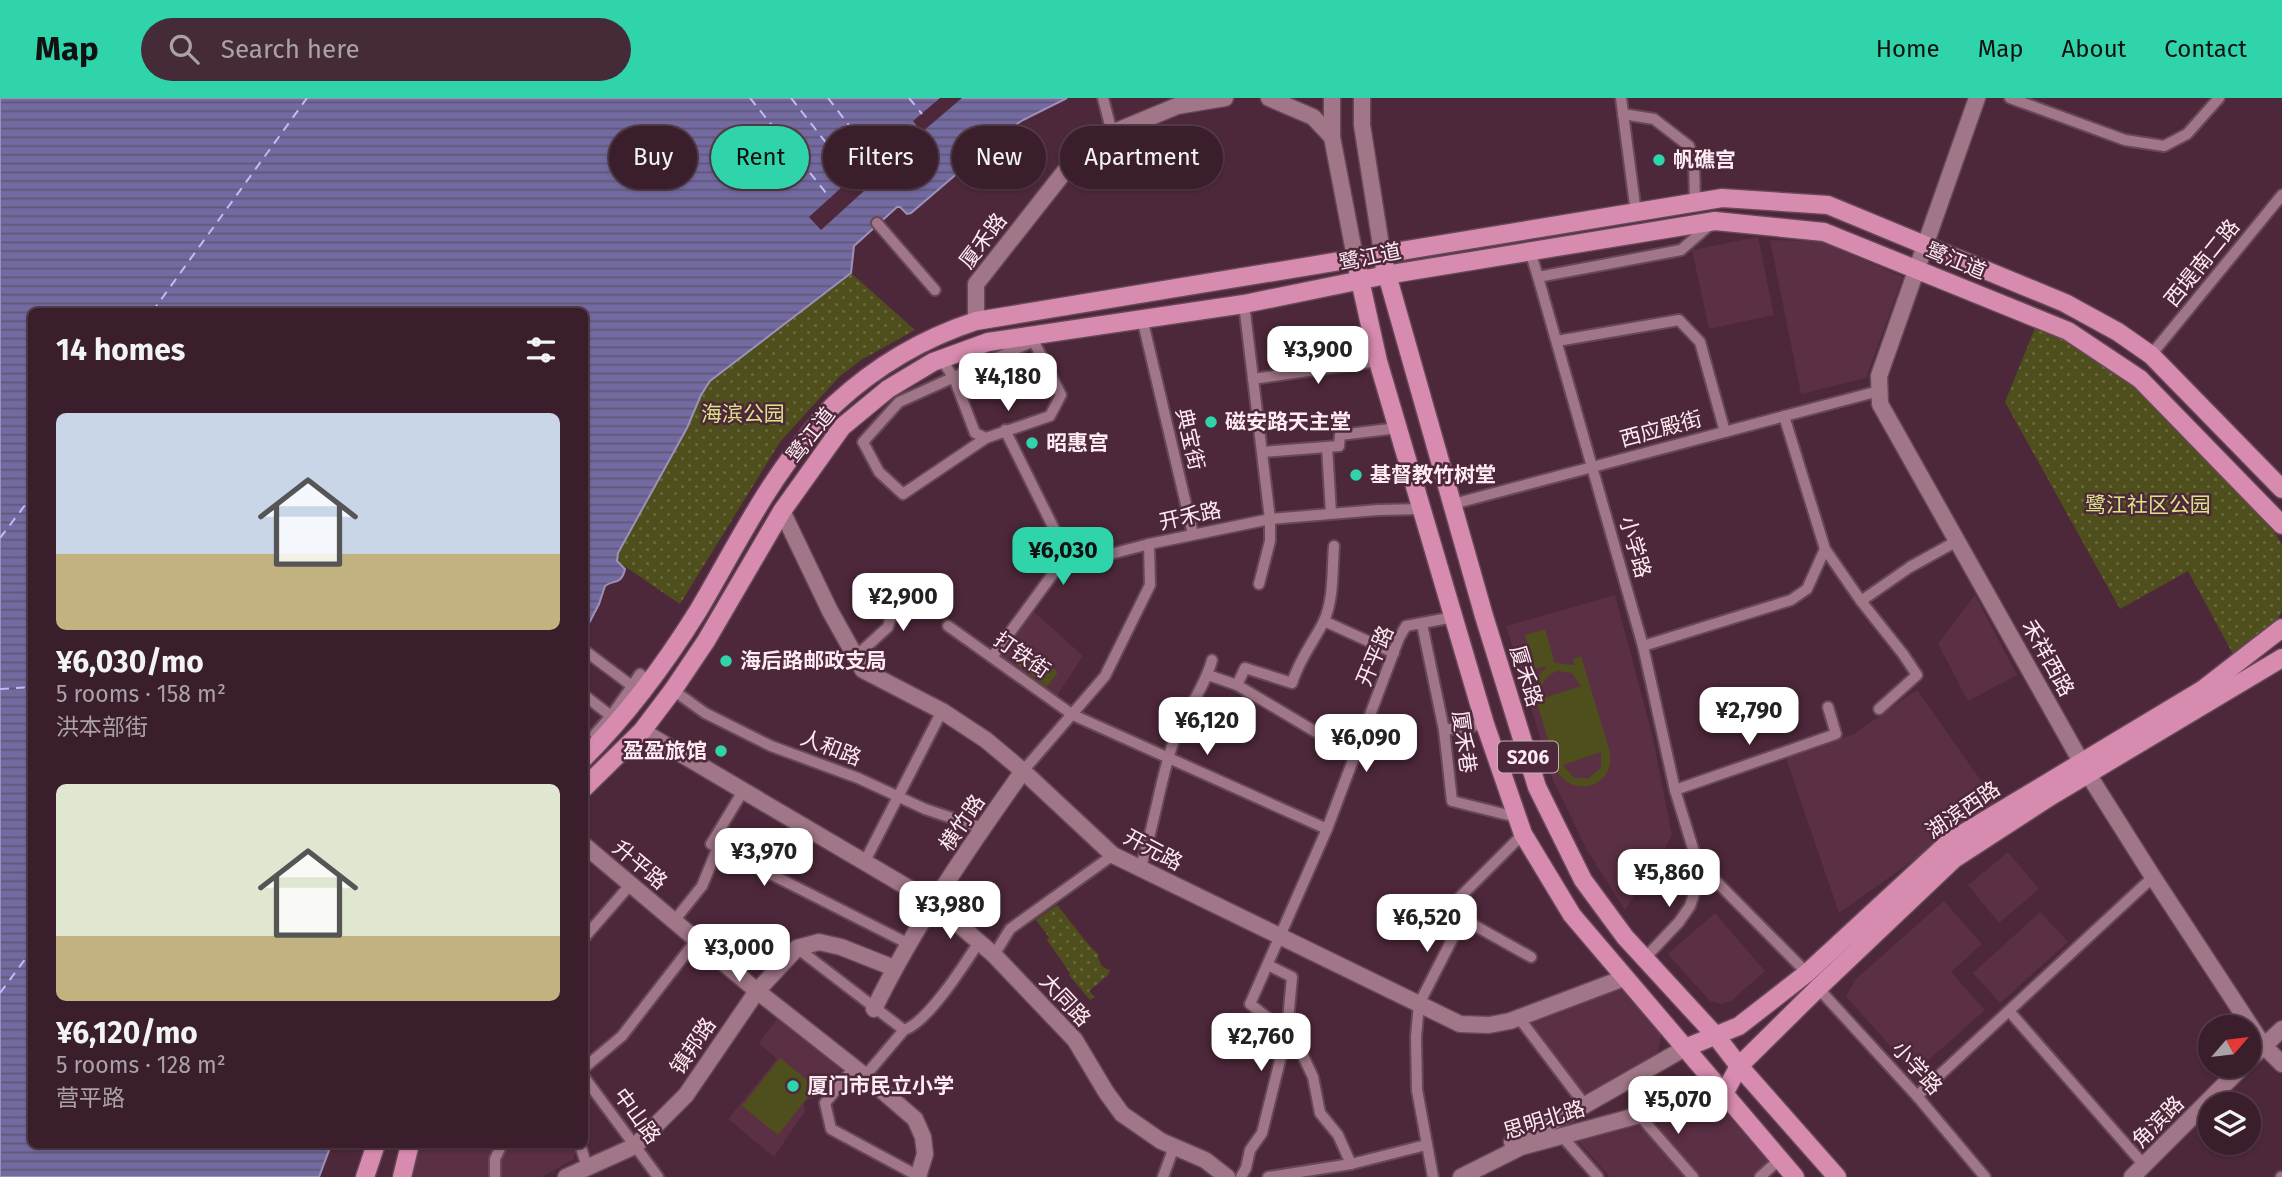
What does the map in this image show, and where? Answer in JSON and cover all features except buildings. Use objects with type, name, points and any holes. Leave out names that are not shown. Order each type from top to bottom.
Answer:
[{"type":"main road","name":"鹭江道","points":[[588,754],[651,683],[698,611],[768,488],[788,459],[834,405],[887,363],[945,331],[976,321],[1722,198],[1828,205],[2065,303],[2118,332],[2151,355],[2282,489]]},
{"type":"main road","name":"鹭江道","points":[[588,785],[642,731],[673,690],[706,641],[782,511],[848,422],[888,389],[941,359],[988,342],[1032,338],[1142,318],[1244,304],[1386,275],[1714,221],[1824,232],[2068,331],[2140,379],[2279,525]]},
{"type":"main road","name":"厦禾路","points":[[1382,252],[1386,275],[1452,504],[1537,787],[1583,880],[1626,937],[1716,1036],[1836,1177]]},
{"type":"main road","name":"S206","points":[[1355,257],[1378,361],[1485,724],[1522,834],[1572,915],[1795,1177]]},
{"type":"main road","name":"湖滨西路","points":[[2085,768],[2202,690],[2282,628]]},
{"type":"main road","points":[[2242,682],[2271,653],[2282,646]]},
{"type":"main road","name":"湖滨西路","points":[[1725,1092],[1739,1066],[1812,980],[1949,842],[2282,658]]},
{"type":"main road","name":"湖滨西路","points":[[1685,1048],[1739,1026],[1812,980]]},
{"type":"main road","points":[[365,1177],[375,1148]]},
{"type":"main road","points":[[402,1177],[409,1148]]},
{"type":"street","points":[[1103,98],[1110,126]]},
{"type":"street","name":"厦禾路","points":[[1129,126],[1177,106],[1225,98]]},
{"type":"street","points":[[1269,98],[1313,117],[1332,137]]},
{"type":"street","name":"S206","points":[[1332,98],[1332,137],[1355,257]]},
{"type":"street","name":"厦禾路","points":[[1362,98],[1362,125],[1382,252]]},
{"type":"street","points":[[1620,98],[1636,212]]},
{"type":"street","points":[[1879,391],[1879,376],[1977,98]]},
{"type":"street","points":[[2010,98],[2125,140],[2164,146],[2187,134],[2219,98]]},
{"type":"street","points":[[1623,114],[1654,119],[1689,146],[1694,160],[1695,203]]},
{"type":"street","name":"厦禾路","points":[[976,321],[976,285],[1060,178]]},
{"type":"street","name":"西堤南二路","points":[[2151,355],[2282,195]]},
{"type":"street","points":[[1538,277],[1681,250],[1714,221]]},
{"type":"street","points":[[877,223],[934,290]]},
{"type":"street","name":"小学路","points":[[1530,251],[1643,646],[1675,790],[1695,855],[1703,867],[1812,980],[1917,1096],[1985,1177]]},
{"type":"street","points":[[1244,304],[1270,519],[1270,541],[1259,584]]},
{"type":"street","name":"典宝街","points":[[1142,318],[1193,534]]},
{"type":"street","points":[[1556,341],[1679,320],[1700,342],[1725,432]]},
{"type":"street","points":[[848,422],[863,442],[879,472],[903,494],[986,438],[1050,416],[1061,395],[1032,338],[899,402],[863,442]]},
{"type":"street","points":[[941,359],[954,377],[975,433],[986,438]]},
{"type":"street","points":[[1253,379],[1378,361]]},
{"type":"street","name":"西应殿街","points":[[1452,504],[1879,391]]},
{"type":"street","name":"禾祥西路","points":[[1879,391],[1880,404],[2085,768],[2152,877],[2263,1045],[2282,1064]]},
{"type":"street","points":[[1784,416],[1825,549],[1917,675],[1879,709]]},
{"type":"street","points":[[1262,452],[1339,446],[1340,435],[1398,428]]},
{"type":"street","points":[[1005,430],[1071,563]]},
{"type":"street","points":[[1327,447],[1331,513]]},
{"type":"street","name":"开禾路","points":[[1023,771],[1105,676],[1150,585],[1149,544],[1270,519],[1422,509]]},
{"type":"street","name":"开元路","points":[[782,511],[863,670],[942,711],[986,740],[1113,855],[1460,1024],[1489,1025],[1518,1017],[1624,978]]},
{"type":"street","points":[[1861,601],[1910,567],[1957,541]]},
{"type":"street","points":[[992,657],[1055,571],[1103,545],[1107,555],[1149,544]]},
{"type":"street","points":[[1237,685],[1245,668],[1292,682],[1298,662],[1324,621],[1331,594],[1334,546]]},
{"type":"street","points":[[1643,646],[1791,600],[1807,589],[1825,549]]},
{"type":"street","points":[[855,657],[888,627],[901,580]]},
{"type":"street","name":"开平路","points":[[1287,1032],[1250,1004],[1327,829],[1399,638],[1406,626],[1454,617]]},
{"type":"street","points":[[1324,621],[1394,653]]},
{"type":"street","name":"厦禾巷","points":[[1422,624],[1444,730],[1452,801],[1516,817]]},
{"type":"street","name":"打铁街","points":[[948,626],[1073,715],[1327,829]]},
{"type":"street","points":[[588,653],[632,686]]},
{"type":"street","points":[[1140,869],[1173,743],[1208,675],[1212,660]]},
{"type":"street","points":[[604,738],[595,734],[640,674],[651,683]]},
{"type":"street","points":[[1208,675],[1237,685],[1356,756]]},
{"type":"street","name":"人和路","points":[[673,690],[705,713],[771,746],[858,778],[925,809],[982,828]]},
{"type":"street","points":[[588,698],[611,716]]},
{"type":"street","points":[[1675,790],[1836,734],[1828,707]]},
{"type":"street","points":[[864,863],[942,711]]},
{"type":"street","points":[[1444,730],[1485,724]]},
{"type":"street","name":"大同路","points":[[642,731],[934,903],[994,955],[1075,1040],[1122,1114],[1161,1141],[1205,1160],[1227,1177]]},
{"type":"street","name":"横竹路","points":[[874,1009],[894,968],[934,903],[982,828],[1023,771]]},
{"type":"street","points":[[743,791],[711,844],[909,944]]},
{"type":"street","points":[[1522,834],[1447,910],[1531,957]]},
{"type":"street","points":[[674,921],[702,886],[718,847]]},
{"type":"street","name":"升平路","points":[[588,848],[915,1119],[923,1137],[925,1154],[918,1177]]},
{"type":"street","points":[[994,955],[1010,929],[1113,855]]},
{"type":"street","points":[[1645,958],[1679,922],[1690,906],[1703,867]]},
{"type":"street","points":[[1917,1096],[2152,877]]},
{"type":"street","points":[[588,933],[630,885]]},
{"type":"street","points":[[1433,1177],[1417,1090],[1416,1037],[1419,1004],[1463,918]]},
{"type":"street","points":[[588,1065],[622,1036],[697,939]]},
{"type":"street","points":[[797,948],[819,942],[841,947],[894,968]]},
{"type":"street","points":[[918,1177],[831,1129],[825,1103],[904,1030],[914,1027],[954,980],[979,942]]},
{"type":"street","points":[[797,948],[904,1030]]},
{"type":"street","name":"镇邦路","points":[[635,1146],[686,1095],[757,991],[797,948]]},
{"type":"street","points":[[1241,1177],[1250,1150],[1262,1133],[1287,1032],[1292,977],[1268,965]]},
{"type":"street","points":[[2009,1011],[2138,1171]]},
{"type":"street","points":[[1518,1017],[1585,1105]]},
{"type":"street","points":[[2263,1045],[2282,1030]]},
{"type":"street","points":[[1287,1032],[1295,1039],[1313,1077],[1320,1113],[1338,1135],[1351,1164]]},
{"type":"street","name":"思明北路","points":[[1448,1177],[1585,1105],[1685,1048]]},
{"type":"street","name":"角滨路","points":[[2138,1171],[2231,1078]]},
{"type":"street","name":"中山路","points":[[588,1082],[658,1177]]},
{"type":"street","name":"思明北路","points":[[1461,1177],[1521,1147],[1725,1092]]},
{"type":"street","points":[[1606,1093],[1601,1111],[1609,1122]]},
{"type":"street","points":[[1639,1115],[1693,1177]]},
{"type":"street","points":[[1561,1135],[1598,1177]]},
{"type":"street","points":[[1268,1177],[1351,1164],[1426,1145]]},
{"type":"street","points":[[566,1177],[635,1146]]},
{"type":"street","points":[[1163,1177],[1174,1147]]},
{"type":"street","points":[[495,1177],[495,1160],[500,1148]]},
{"type":"street","points":[[580,1148],[587,1167]]},
{"type":"street","points":[[1760,1177],[1780,1159]]},
{"type":"shaded area","points":[[0,98],[1067,98],[1014,126],[952,126],[952,178],[911,213],[907,214],[897,207],[854,246],[851,273],[710,381],[618,553],[617,561],[625,569],[623,574],[619,580],[605,586],[588,625],[588,308],[28,308],[28,1148],[330,1148],[319,1177],[0,1177]]},
{"type":"shaded area","points":[[1758,237],[1774,315],[1709,329],[1692,250]]},
{"type":"shaded area","points":[[1770,240],[1820,241],[1903,277],[1866,378],[1801,394]]},
{"type":"shaded area","points":[[1615,595],[1652,734],[1672,835],[1654,868],[1625,910],[1587,850],[1553,780],[1506,626]]},
{"type":"shaded area","points":[[1975,595],[2017,675],[1968,701],[1938,644]]},
{"type":"shaded area","points":[[1032,610],[1083,656],[1056,697],[999,656]]},
{"type":"shaded area","points":[[1917,690],[1996,802],[1839,913],[1786,758],[1854,734]]},
{"type":"shaded area","points":[[2008,852],[2039,889],[1999,923],[1968,885]]},
{"type":"shaded area","points":[[1944,901],[1982,944],[1951,972],[1985,1010],[1914,1073],[1846,996],[1856,979]]},
{"type":"shaded area","points":[[2040,912],[2068,942],[2000,1003],[1973,973]]},
{"type":"shaded area","points":[[1715,913],[1765,971],[1731,1001],[1722,1004],[1710,1001],[1668,954]]},
{"type":"shaded area","points":[[1620,983],[1662,1033],[1657,1055],[1583,1105],[1525,1019]]},
{"type":"shaded area","name":"厦门市民立小学","points":[[777,1019],[842,1067],[826,1092],[804,1102],[805,1111],[774,1157],[728,1119],[777,1059],[759,1043]]},
{"type":"shaded area","points":[[1722,1099],[1775,1156],[1752,1177],[1610,1177],[1574,1137]]},
{"type":"shaded area","points":[[415,1148],[491,1148],[489,1177],[414,1177],[411,1173]]},
{"type":"shaded area","points":[[504,1148],[576,1148],[574,1159],[542,1177],[499,1177],[500,1153]]},
{"type":"green space","name":"海滨公园","points":[[851,273],[915,330],[861,360],[839,377],[780,442],[680,604],[617,561],[618,553],[710,381]]},
{"type":"green space","name":"鹭江社区公园","points":[[2037,323],[2094,356],[2143,391],[2270,524],[2282,545],[2282,611],[2274,626],[2233,654],[2188,571],[2120,609],[2005,402]]},
{"type":"green space","points":[[1545,629],[1555,663],[1575,665],[1573,659],[1581,656],[1610,752],[1607,773],[1593,785],[1575,785],[1558,773],[1534,693],[1536,679],[1547,666],[1535,669],[1525,635]],"holes":[[[1558,671],[1572,673],[1581,686],[1543,698],[1544,681]],[[1601,752],[1601,768],[1589,778],[1574,778],[1563,765]]]},
{"type":"green space","points":[[1027,649],[1058,672],[1047,687],[1016,664]]},
{"type":"green space","points":[[1057,905],[1099,955],[1102,966],[1110,971],[1089,991],[1095,997],[1090,1000],[1069,975],[1047,940],[1049,937],[1036,920]]},
{"type":"green space","points":[[780,1058],[816,1087],[778,1135],[742,1106]]},
{"type":"pier","points":[[940,98],[962,98],[929,126],[917,126],[913,121]]},
{"type":"pier","points":[[840,189],[865,190],[821,230],[809,217]]},
{"type":"ferry route","points":[[155,308],[307,98]]},
{"type":"ferry route","points":[[750,98],[830,198]]},
{"type":"ferry route","points":[[791,98],[823,139]]},
{"type":"ferry route","points":[[828,98],[849,126]]},
{"type":"ferry route","points":[[909,98],[922,114]]},
{"type":"ferry route","points":[[0,538],[28,501]]},
{"type":"ferry route","points":[[0,689],[28,687]]},
{"type":"ferry route","points":[[0,993],[28,955]]},
{"type":"place","name":"帆礁宫","points":[[1659,160]]},
{"type":"place","name":"磁安路天主堂","points":[[1211,422]]},
{"type":"place","name":"昭惠宫","points":[[1032,443]]},
{"type":"place","name":"基督教竹树堂","points":[[1356,475]]},
{"type":"place","name":"海后路邮政支局","points":[[726,661]]},
{"type":"place","name":"盈盈旅馆","points":[[721,751]]},
{"type":"place","name":"厦门市民立小学","points":[[793,1086]]}]
